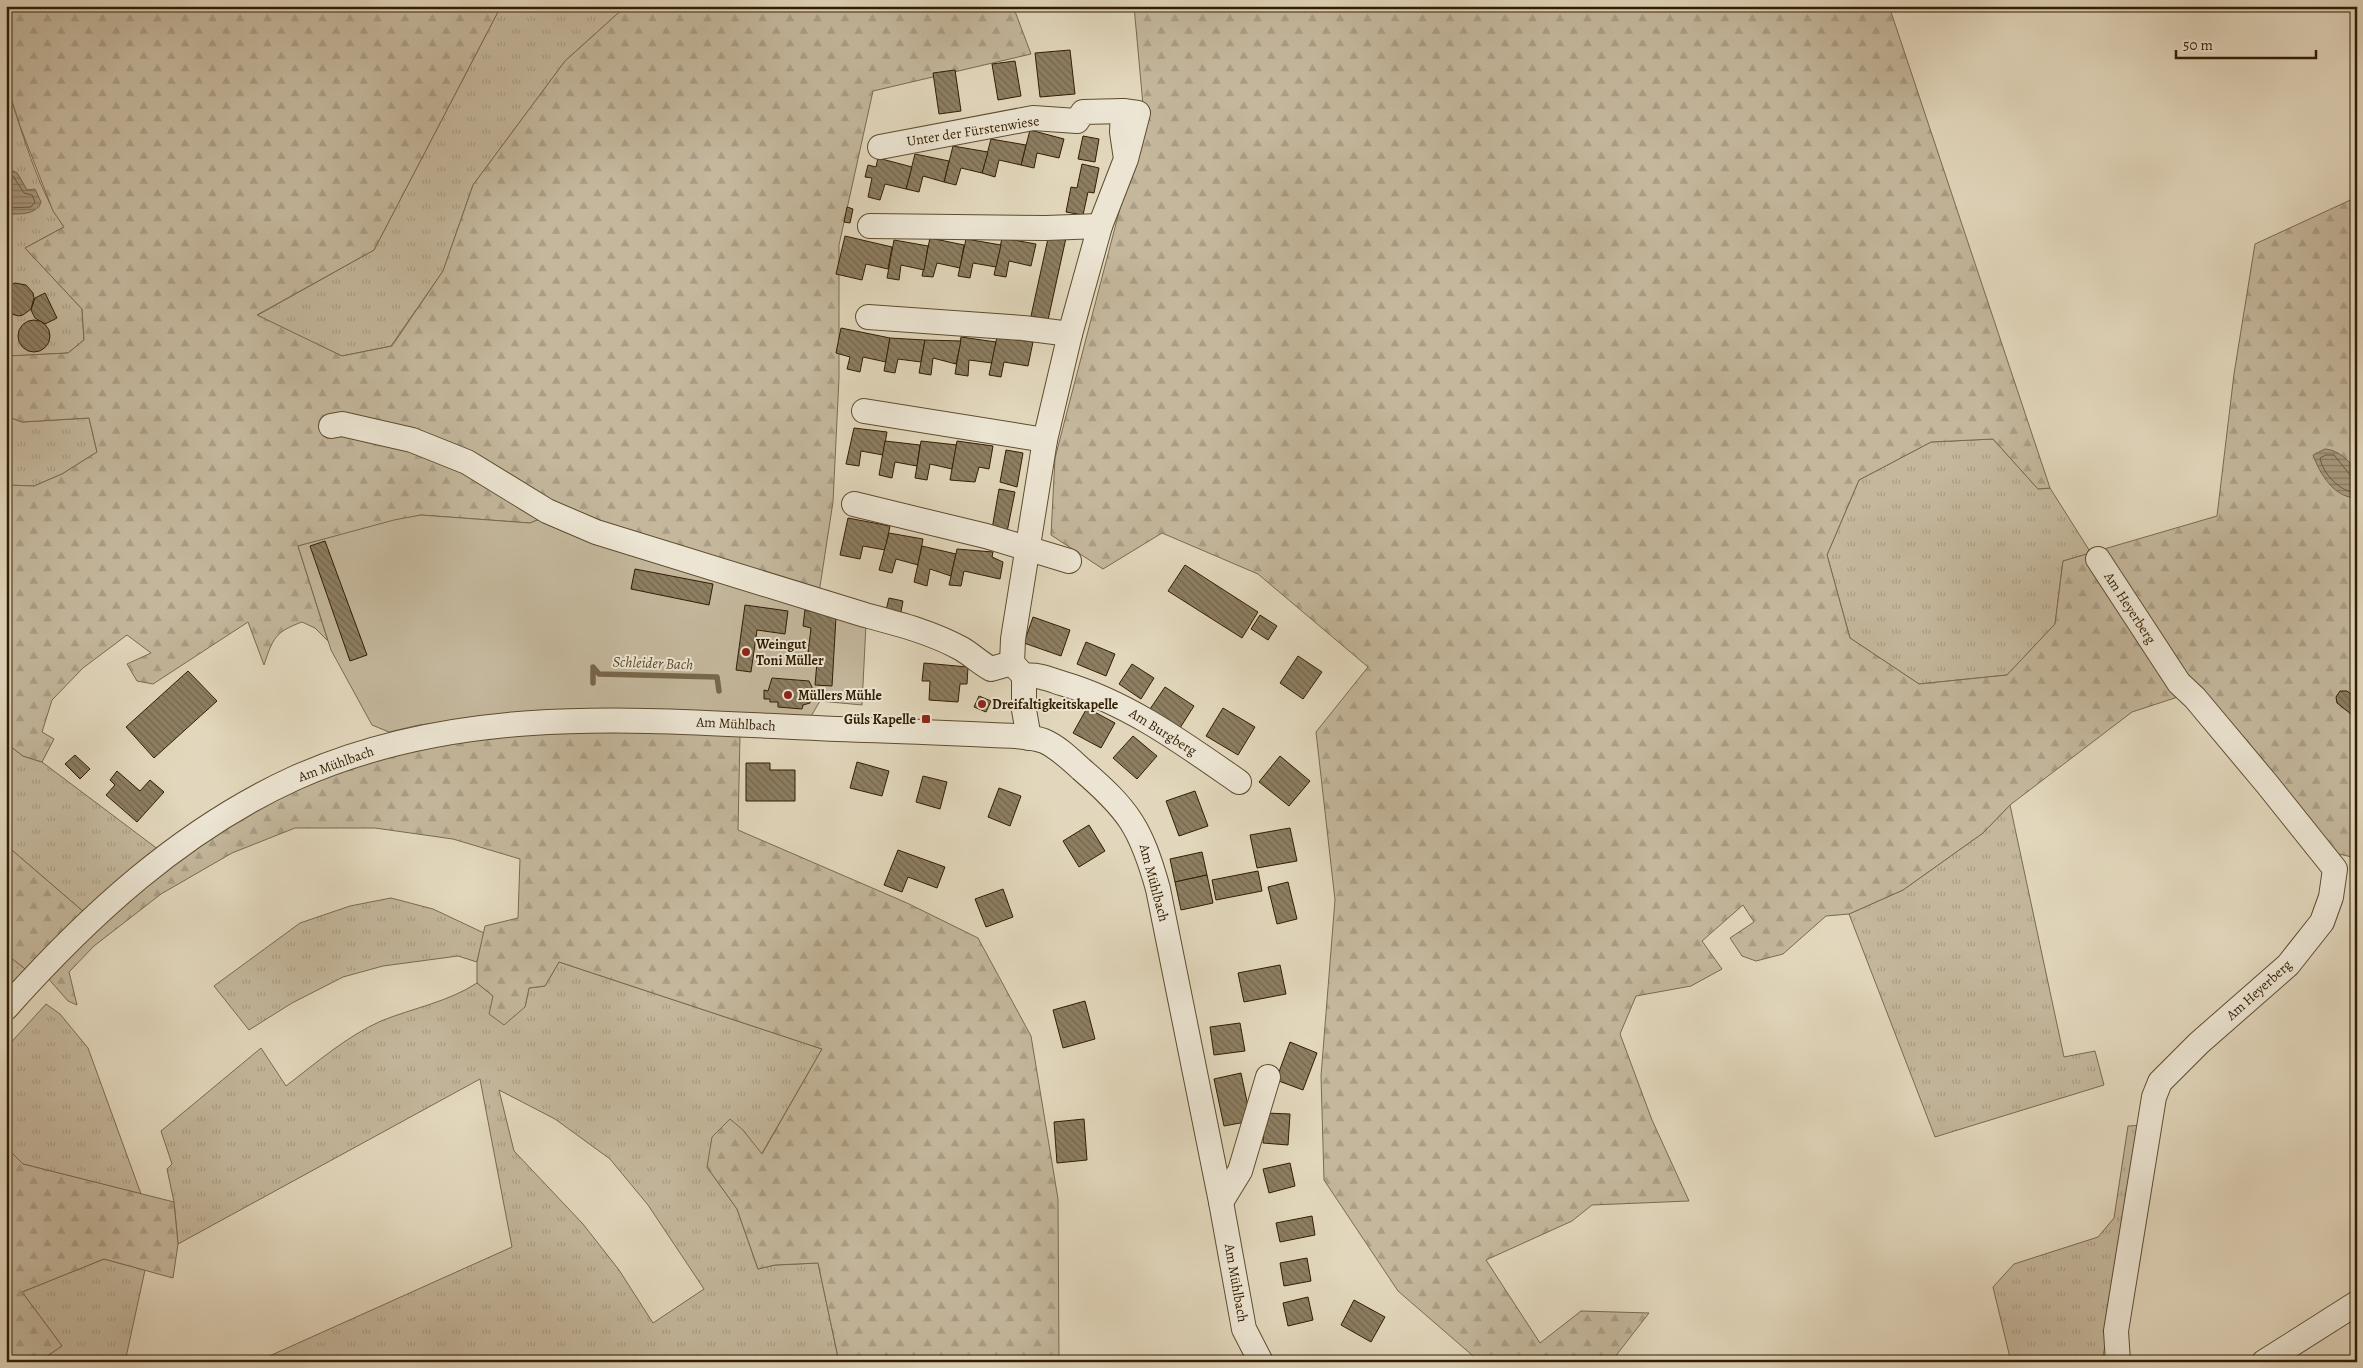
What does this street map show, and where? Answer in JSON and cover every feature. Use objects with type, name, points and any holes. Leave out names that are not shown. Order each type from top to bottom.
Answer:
[{"type":"street","name":"Unter der Fürstenwiese","points":[[880,147],[1033,118],[1077,121],[1083,112],[1123,111],[1138,114],[1126,159],[1100,226],[1070,334],[1045,440],[1013,639],[1029,738]]},
{"type":"street","points":[[870,226],[1046,228],[1100,226]]},
{"type":"street","points":[[868,317],[1023,328],[1070,334]]},
{"type":"street","points":[[864,411],[1045,440]]},
{"type":"street","name":"Am Burgberg","points":[[331,426],[342,424],[412,440],[467,462],[547,511],[596,532],[865,615],[907,626],[957,647],[991,669],[1018,669],[1114,703],[1179,740],[1239,782]]},
{"type":"street","points":[[854,504],[1027,548],[1069,561]]},
{"type":"street","name":"Am Heyerberg","points":[[2098,559],[2179,683],[2195,698],[2267,784],[2334,869],[2331,897],[2322,922],[2288,966],[2199,1043],[2160,1082],[2154,1097],[2116,1331],[2118,1362]]},
{"type":"street","name":"Am Mühlbach","points":[[6,1008],[37,974],[126,887],[168,855],[230,812],[260,796],[298,777],[376,749],[435,736],[523,722],[630,719],[1029,738],[1044,741],[1058,749],[1120,804],[1136,826],[1143,840],[1158,889],[1221,1202],[1244,1330],[1260,1362]]},
{"type":"street","points":[[1221,1202],[1240,1171],[1268,1077]]},
{"type":"street","points":[[2264,1362],[2357,1303]]},
{"type":"green space","points":[[6,6],[501,6],[374,250],[257,315],[342,356],[392,346],[443,271],[473,185],[565,61],[626,6],[1013,6],[1031,54],[873,91],[839,245],[839,378],[833,502],[817,606],[545,517],[530,523],[421,515],[298,546],[328,641],[315,628],[302,622],[286,629],[276,637],[264,665],[248,622],[153,684],[137,681],[127,664],[151,653],[127,635],[83,668],[52,700],[42,732],[54,739],[42,762],[23,756],[6,743],[6,485],[34,486],[62,474],[97,452],[89,418],[22,422],[6,416],[6,345],[9,356],[68,353],[84,340],[82,309],[25,248],[64,227],[53,211],[20,126],[6,82]]},
{"type":"green space","points":[[501,6],[626,6],[565,61],[473,185],[443,271],[391,346],[342,356],[256,316],[374,250]]},
{"type":"green space","points":[[1134,6],[1889,6],[2050,488],[2038,489],[1993,439],[1931,442],[1859,480],[1827,555],[1850,638],[1919,684],[2007,675],[2055,624],[2063,561],[2217,516],[2234,374],[2255,244],[2357,197],[2357,858],[2334,853],[2187,694],[2132,712],[2010,805],[1983,833],[1903,890],[1849,914],[1826,916],[1783,954],[1756,961],[1742,956],[1730,938],[1754,922],[1743,905],[1702,941],[1722,969],[1691,986],[1636,996],[1620,1034],[1652,1120],[1689,1201],[1592,1205],[1572,1221],[1486,1260],[1540,1343],[1581,1311],[1649,1313],[1611,1362],[1480,1362],[1398,1291],[1324,1180],[1321,1076],[1335,900],[1316,732],[1368,667],[1258,574],[1162,533],[1103,569],[1051,535],[1055,458],[1144,116]]},
{"type":"green space","points":[[6,82],[38,177],[64,227],[25,248],[82,309],[84,340],[68,353],[9,356],[6,345],[6,213],[14,214],[27,190],[17,173],[6,168]]},
{"type":"green space","points":[[6,416],[22,422],[89,418],[97,452],[62,474],[34,486],[6,485]]},
{"type":"green space","points":[[1993,439],[2038,489],[2050,488],[2091,553],[2063,561],[2055,624],[2007,675],[1919,684],[1850,638],[1827,555],[1859,480],[1931,442]]},
{"type":"green space","points":[[421,515],[530,523],[545,517],[866,623],[862,705],[820,701],[810,718],[627,709],[528,712],[419,725],[389,732],[372,725],[331,650],[298,546],[394,520]]},
{"type":"green space","points":[[564,729],[740,735],[738,830],[907,903],[978,938],[1031,1036],[1058,1199],[1059,1362],[839,1362],[818,1263],[775,1265],[758,1269],[737,1209],[707,1167],[712,1137],[730,1119],[743,1130],[762,1154],[822,1049],[559,962],[545,986],[529,988],[525,1007],[504,1025],[489,1014],[493,996],[477,983],[477,962],[485,926],[518,918],[520,859],[453,839],[375,828],[295,828],[232,853],[161,894],[94,946],[69,972],[77,1005],[68,1001],[46,976],[97,926],[236,816],[371,759],[427,746]]},
{"type":"green space","points":[[6,743],[23,756],[42,762],[159,850],[85,913],[6,845]]},
{"type":"green space","points":[[2010,805],[2064,1057],[2095,1051],[2104,1085],[1935,1137],[1849,914],[1903,890],[1983,833]]},
{"type":"green space","points":[[6,845],[85,913],[29,972],[6,954]]},
{"type":"green space","points":[[391,898],[433,909],[484,933],[477,962],[458,956],[383,966],[343,977],[292,1003],[249,1030],[214,986],[300,923],[350,906]]},
{"type":"green space","points":[[6,954],[29,972],[6,996]]},
{"type":"green space","points":[[559,962],[822,1049],[761,1155],[743,1130],[707,1167],[737,1209],[758,1269],[775,1265],[818,1263],[839,1362],[256,1362],[512,1247],[480,1079],[178,1244],[174,1202],[167,1169],[172,1164],[161,1131],[261,1048],[286,1086],[332,1050],[368,1027],[393,1016],[454,995],[477,983],[493,996],[525,1007],[529,988],[545,986]],"holes":[[[499,1090],[555,1119],[610,1159],[648,1205],[704,1289],[653,1323],[619,1270],[583,1224],[514,1151]]]},
{"type":"green space","points":[[46,1004],[60,1014],[88,1048],[141,1194],[23,1164],[6,1147],[6,1048]]},
{"type":"green space","points":[[2145,1125],[2102,1362],[2011,1362],[1993,1287],[2014,1264],[2098,1237],[2114,1218],[2128,1126]]},
{"type":"green space","points":[[6,1147],[23,1164],[174,1202],[178,1244],[173,1278],[104,1259],[22,1292],[62,1346],[38,1362],[6,1362]]},
{"type":"green space","points":[[104,1259],[145,1270],[125,1362],[38,1362],[62,1346],[22,1292]]},
{"type":"water","points":[[6,168],[17,173],[27,190],[35,189],[41,202],[36,209],[21,214],[6,213]]},
{"type":"water","points":[[2325,449],[2345,458],[2353,467],[2357,477],[2357,498],[2341,494],[2324,477],[2313,455]]},
{"type":"building","points":[[1070,50],[1075,94],[1040,97],[1035,53]]},
{"type":"building","points":[[1015,61],[1021,96],[998,100],[992,64]]},
{"type":"building","points":[[955,70],[961,111],[939,114],[933,73]]},
{"type":"building","points":[[1030,130],[1064,139],[1059,158],[1037,153],[1034,168],[1021,165]]},
{"type":"building","points":[[1083,136],[1099,139],[1095,162],[1078,159]]},
{"type":"building","points":[[991,139],[1026,145],[1021,165],[999,160],[995,177],[982,173]]},
{"type":"building","points":[[953,146],[988,152],[982,173],[961,168],[956,185],[944,182]]},
{"type":"building","points":[[915,154],[949,161],[944,182],[923,176],[919,192],[906,189]]},
{"type":"building","points":[[878,158],[912,167],[906,189],[885,184],[880,200],[868,197],[872,178],[865,177],[868,165],[876,167]]},
{"type":"building","points":[[1082,164],[1099,168],[1094,193],[1088,192],[1083,215],[1066,212],[1071,187],[1077,188]]},
{"type":"building","points":[[847,207],[853,209],[850,223],[844,222]]},
{"type":"building","points":[[1049,234],[1066,238],[1048,320],[1031,316]]},
{"type":"building","points":[[845,236],[892,247],[888,269],[866,264],[862,280],[836,274]]},
{"type":"building","points":[[930,238],[964,245],[960,268],[937,263],[933,277],[922,276]]},
{"type":"building","points":[[1002,238],[1036,244],[1031,266],[1009,261],[1006,277],[994,275]]},
{"type":"building","points":[[966,239],[1001,245],[996,267],[973,263],[970,278],[958,276]]},
{"type":"building","points":[[894,240],[928,246],[924,270],[901,265],[899,280],[887,278]]},
{"type":"building","points":[[15,283],[26,285],[33,293],[34,298],[31,309],[18,316],[6,312],[6,287]]},
{"type":"building","points":[[45,293],[57,318],[45,324],[35,318],[31,310],[35,298]]},
{"type":"building","points":[[34,320],[46,324],[50,336],[46,348],[34,352],[22,348],[18,336],[22,324]]},
{"type":"building","points":[[841,328],[890,338],[886,362],[863,357],[860,372],[847,369],[850,357],[836,353]]},
{"type":"building","points":[[961,337],[996,342],[992,363],[969,360],[968,376],[955,374]]},
{"type":"building","points":[[997,337],[1033,342],[1028,366],[1004,362],[1001,377],[989,375]]},
{"type":"building","points":[[890,338],[925,340],[921,362],[898,359],[895,373],[884,371]]},
{"type":"building","points":[[925,340],[961,341],[956,364],[933,358],[931,375],[919,373]]},
{"type":"building","points":[[854,428],[887,432],[883,455],[861,451],[859,466],[846,464]]},
{"type":"building","points":[[885,441],[920,445],[917,466],[895,462],[892,478],[879,475]]},
{"type":"building","points":[[921,441],[957,445],[952,469],[930,464],[927,480],[915,478]]},
{"type":"building","points":[[957,441],[993,446],[989,469],[979,467],[975,482],[950,480]]},
{"type":"building","points":[[1006,450],[1023,453],[1017,487],[1000,482]]},
{"type":"building","points":[[999,489],[1015,492],[1007,532],[992,529]]},
{"type":"building","points":[[848,518],[890,526],[885,550],[863,546],[860,559],[840,555]]},
{"type":"building","points":[[889,533],[923,539],[918,565],[896,559],[892,573],[879,570]]},
{"type":"building","points":[[325,541],[367,655],[350,661],[310,546]]},
{"type":"building","points":[[922,546],[956,554],[951,576],[930,569],[927,586],[914,582]]},
{"type":"building","points":[[957,549],[993,552],[992,557],[1003,562],[1000,579],[964,571],[961,586],[949,585]]},
{"type":"building","points":[[1185,565],[1258,612],[1242,638],[1168,591]]},
{"type":"building","points":[[635,569],[713,584],[709,605],[631,589]]},
{"type":"building","points":[[889,598],[903,601],[900,617],[885,614]]},
{"type":"building","name":"Weingut Toni Müller","points":[[745,605],[788,611],[785,634],[757,630],[751,672],[736,670]]},
{"type":"building","points":[[805,610],[836,617],[832,686],[815,685],[817,662],[807,661],[811,628],[803,626]]},
{"type":"building","points":[[1260,615],[1277,626],[1268,640],[1251,629]]},
{"type":"building","points":[[1033,617],[1070,630],[1061,656],[1024,643]]},
{"type":"building","points":[[1086,642],[1115,654],[1106,676],[1077,664]]},
{"type":"building","points":[[1298,656],[1322,672],[1303,699],[1280,683]]},
{"type":"building","points":[[924,663],[968,667],[967,684],[960,684],[958,702],[929,700],[930,681],[922,681]]},
{"type":"building","points":[[1132,664],[1154,678],[1141,699],[1119,684]]},
{"type":"building","points":[[188,671],[217,701],[154,758],[126,727]]},
{"type":"building","name":"Müllers Mühle","points":[[772,678],[809,681],[812,687],[810,703],[803,705],[802,709],[778,707],[778,702],[770,702],[770,699],[764,699],[764,690],[768,691]]},
{"type":"building","points":[[1165,687],[1194,706],[1180,728],[1150,709]]},
{"type":"building","points":[[2340,691],[2347,691],[2357,699],[2357,705],[2351,714],[2337,703],[2336,697]]},
{"type":"building","name":"Dreifaltigkeitskapelle","points":[[979,696],[991,701],[986,712],[974,707]]},
{"type":"building","points":[[1087,708],[1115,723],[1101,748],[1073,733]]},
{"type":"building","points":[[1223,708],[1255,727],[1238,755],[1206,736]]},
{"type":"building","points":[[1133,736],[1157,756],[1137,779],[1113,758]]},
{"type":"building","points":[[75,755],[90,769],[80,779],[65,764]]},
{"type":"building","points":[[1280,756],[1310,781],[1289,806],[1259,782]]},
{"type":"building","points":[[857,762],[889,771],[882,796],[850,788]]},
{"type":"building","points":[[746,763],[770,763],[770,770],[795,770],[795,801],[746,801]]},
{"type":"building","points":[[117,771],[140,791],[150,780],[164,792],[137,822],[106,795],[115,785],[110,780]]},
{"type":"building","points":[[923,776],[947,782],[940,809],[916,802]]},
{"type":"building","points":[[999,788],[1021,796],[1010,826],[988,817]]},
{"type":"building","points":[[1195,791],[1208,826],[1179,836],[1166,801]]},
{"type":"building","points":[[1089,825],[1105,851],[1079,867],[1063,841]]},
{"type":"building","points":[[1290,828],[1297,861],[1257,868],[1250,835]]},
{"type":"building","points":[[898,850],[945,867],[937,888],[908,877],[902,892],[884,885]]},
{"type":"building","points":[[1202,852],[1207,875],[1175,882],[1170,859]]},
{"type":"building","points":[[1258,871],[1262,891],[1216,900],[1212,880]]},
{"type":"building","points":[[1207,875],[1213,903],[1181,910],[1175,882]]},
{"type":"building","points":[[1288,882],[1297,919],[1277,924],[1268,887]]},
{"type":"building","points":[[1003,889],[1013,917],[986,927],[975,899]]},
{"type":"building","points":[[1280,965],[1286,994],[1244,1002],[1238,973]]},
{"type":"building","points":[[1085,1001],[1095,1039],[1063,1048],[1053,1010]]},
{"type":"building","points":[[1240,1023],[1245,1051],[1214,1055],[1210,1027]]},
{"type":"building","points":[[1290,1042],[1317,1053],[1303,1090],[1276,1080]]},
{"type":"building","points":[[1241,1073],[1251,1121],[1224,1126],[1214,1079]]},
{"type":"building","points":[[1265,1113],[1290,1114],[1288,1145],[1263,1143]]},
{"type":"building","points":[[1084,1119],[1087,1160],[1057,1163],[1054,1122]]},
{"type":"building","points":[[1290,1163],[1295,1186],[1269,1193],[1263,1169]]},
{"type":"building","points":[[1312,1216],[1315,1235],[1280,1242],[1276,1223]]},
{"type":"building","points":[[1307,1258],[1311,1281],[1284,1286],[1280,1263]]},
{"type":"building","points":[[1308,1297],[1313,1320],[1288,1326],[1283,1303]]},
{"type":"building","points":[[1354,1300],[1385,1317],[1371,1342],[1341,1325]]},
{"type":"waterway","name":"Schleider Bach","points":[[593,683],[593,667],[599,674],[717,677],[719,691]]},
{"type":"place","name":"Weingut Toni Müller","points":[[746,652]]},
{"type":"place","name":"Müllers Mühle","points":[[788,695]]},
{"type":"place","name":"Dreifaltigkeitskapelle","points":[[982,704]]},
{"type":"place","name":"Güls Kapelle","points":[[926,719]]}]
